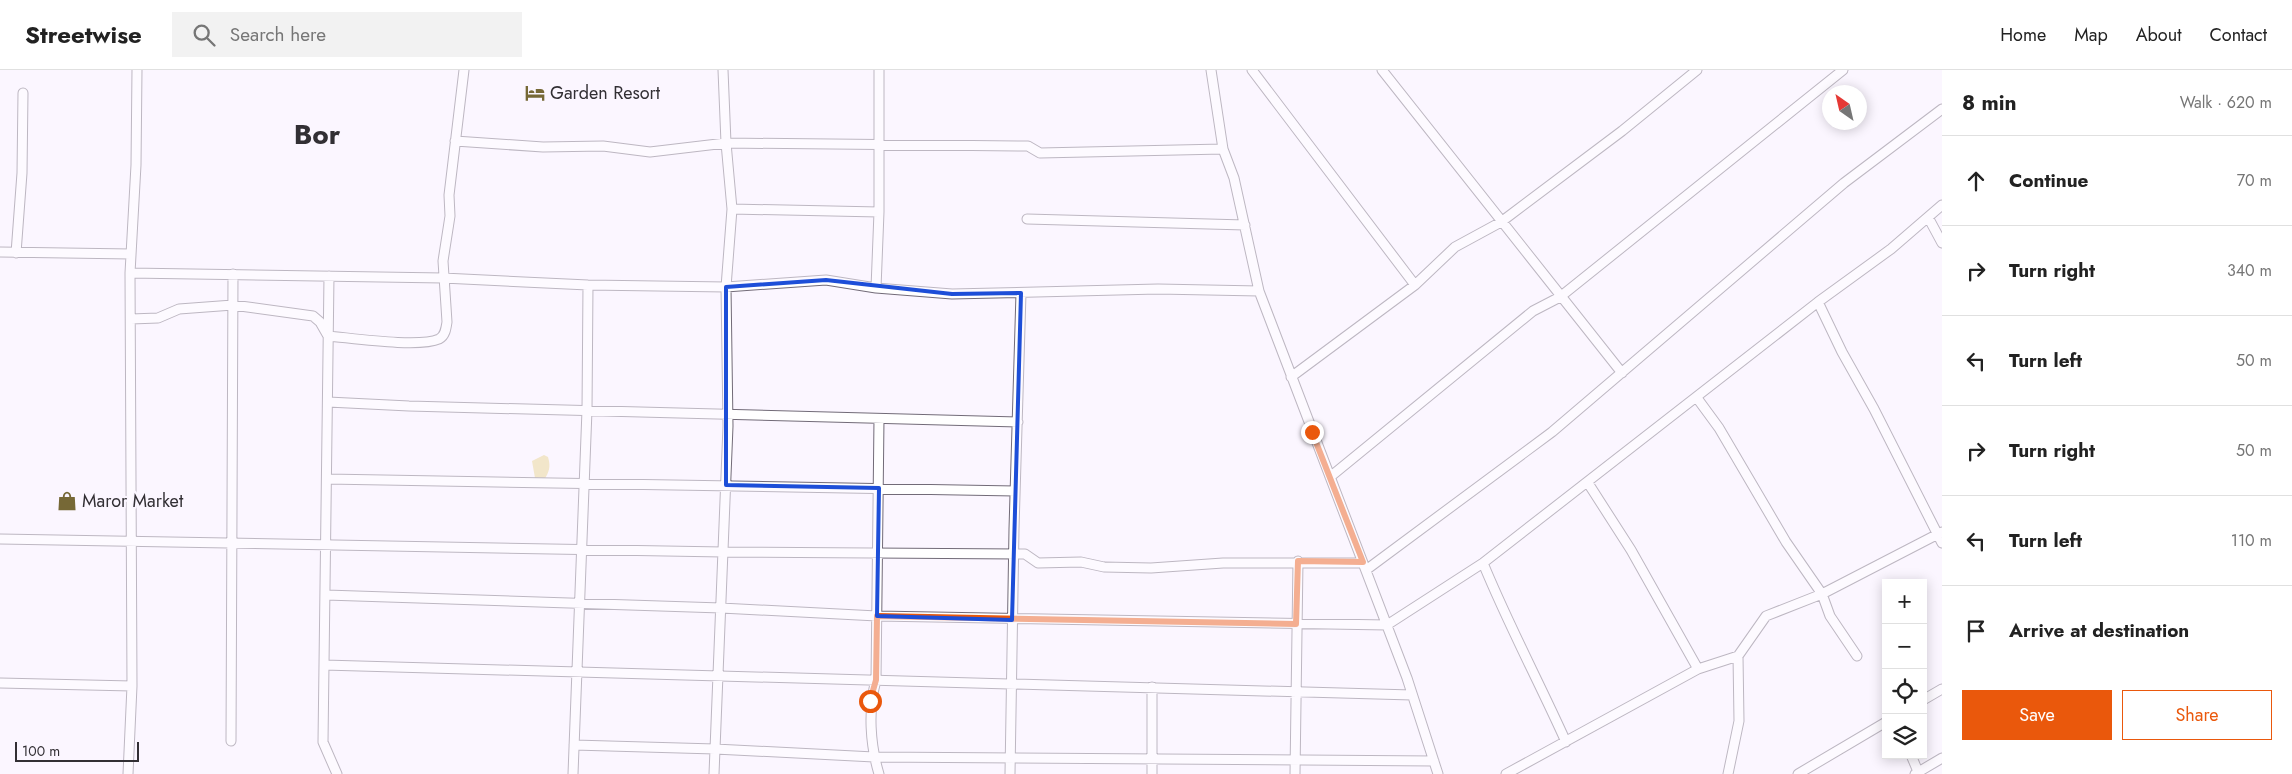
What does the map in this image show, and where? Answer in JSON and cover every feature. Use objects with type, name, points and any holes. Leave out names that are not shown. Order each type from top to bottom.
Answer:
[{"type":"street","points":[[128,774],[132,686],[130,254],[136,165],[137,70]]},
{"type":"street","points":[[328,336],[396,342],[429,341],[440,339],[446,332],[447,322],[443,278],[444,243],[450,216],[449,195],[464,70]]},
{"type":"street","points":[[714,774],[729,414],[726,287],[732,209],[726,143],[723,70]]},
{"type":"street","points":[[876,288],[879,212],[880,70]]},
{"type":"street","points":[[1210,70],[1223,149],[1234,178],[1259,291],[1365,566],[1412,695],[1438,774]]},
{"type":"street","points":[[1252,70],[1415,285]]},
{"type":"street","points":[[1382,70],[1622,373]]},
{"type":"street","points":[[1291,377],[1415,285],[1456,247],[1501,222],[1622,131],[1697,70]]},
{"type":"street","points":[[1330,477],[1533,310],[1560,296],[1843,70]]},
{"type":"street","points":[[16,253],[22,173],[24,93]]},
{"type":"street","points":[[0,539],[723,552],[1025,554],[1038,563],[1081,562],[1104,567],[1151,568],[1223,563],[1298,561],[1365,566],[1552,432],[1844,183],[1942,109]]},
{"type":"street","points":[[455,141],[543,147],[603,146],[650,152],[726,143],[1028,146],[1040,153],[1223,149]]},
{"type":"street","points":[[326,595],[1012,620],[1387,626],[1483,563],[1818,302],[1891,249],[1942,205]]},
{"type":"street","points":[[732,209],[879,212]]},
{"type":"street","points":[[1928,217],[1942,243]]},
{"type":"street","points":[[1027,219],[1245,225]]},
{"type":"street","points":[[0,252],[130,254]]},
{"type":"street","points":[[130,273],[443,278],[588,285],[726,287],[809,279],[876,288],[952,294],[1158,289],[1259,291]]},
{"type":"street","points":[[231,741],[233,274]]},
{"type":"street","points":[[329,276],[326,595],[322,742],[337,774]]},
{"type":"street","points":[[573,774],[587,410],[588,285]]},
{"type":"street","points":[[1010,774],[1013,554],[1021,293]]},
{"type":"street","points":[[1728,774],[1739,721],[1738,656],[1766,616],[1822,594],[1940,537],[1874,409],[1842,352],[1818,302]]},
{"type":"street","points":[[131,319],[158,318],[180,309],[233,305],[313,316],[320,322],[328,336]]},
{"type":"street","points":[[1697,398],[1719,428],[1786,542],[1822,594],[1830,616],[1857,656]]},
{"type":"street","points":[[328,402],[1018,422]]},
{"type":"street","points":[[879,419],[879,553],[876,680],[870,701],[874,757],[879,774]]},
{"type":"street","points":[[327,479],[1015,491]]},
{"type":"street","points":[[1588,483],[1631,550],[1698,669]]},
{"type":"street","points":[[1295,774],[1298,561]]},
{"type":"street","points":[[1483,563],[1506,620],[1538,680],[1566,742]]},
{"type":"street","points":[[1506,774],[1698,669],[1738,656]]},
{"type":"street","points":[[324,665],[1412,695]]},
{"type":"street","points":[[0,683],[132,686]]},
{"type":"street","points":[[1152,687],[1152,774]]},
{"type":"street","points":[[1927,698],[1942,689]]},
{"type":"street","points":[[1798,774],[1882,724]]},
{"type":"street","points":[[574,745],[715,749],[874,757],[1434,761]]},
{"type":"street","points":[[1912,759],[1917,773],[1942,758]]},
{"type":"highlighted area","points":[[826,280],[952,294],[1021,293],[1012,620],[877,616],[879,488],[726,485],[726,287]]},
{"type":"shaded area","points":[[544,455],[548,457],[549,467],[544,480],[535,478],[532,461]]},
{"type":"place","name":"Garden Resort","points":[[535,93]]},
{"type":"place","name":"Maror Market","points":[[67,501]]},
{"type":"district","name":"Bor","points":[[317,134]]},
{"type":"route","points":[[870,701],[876,680],[877,616],[1153,623],[1296,624],[1298,561],[1363,562],[1312,432]]}]
